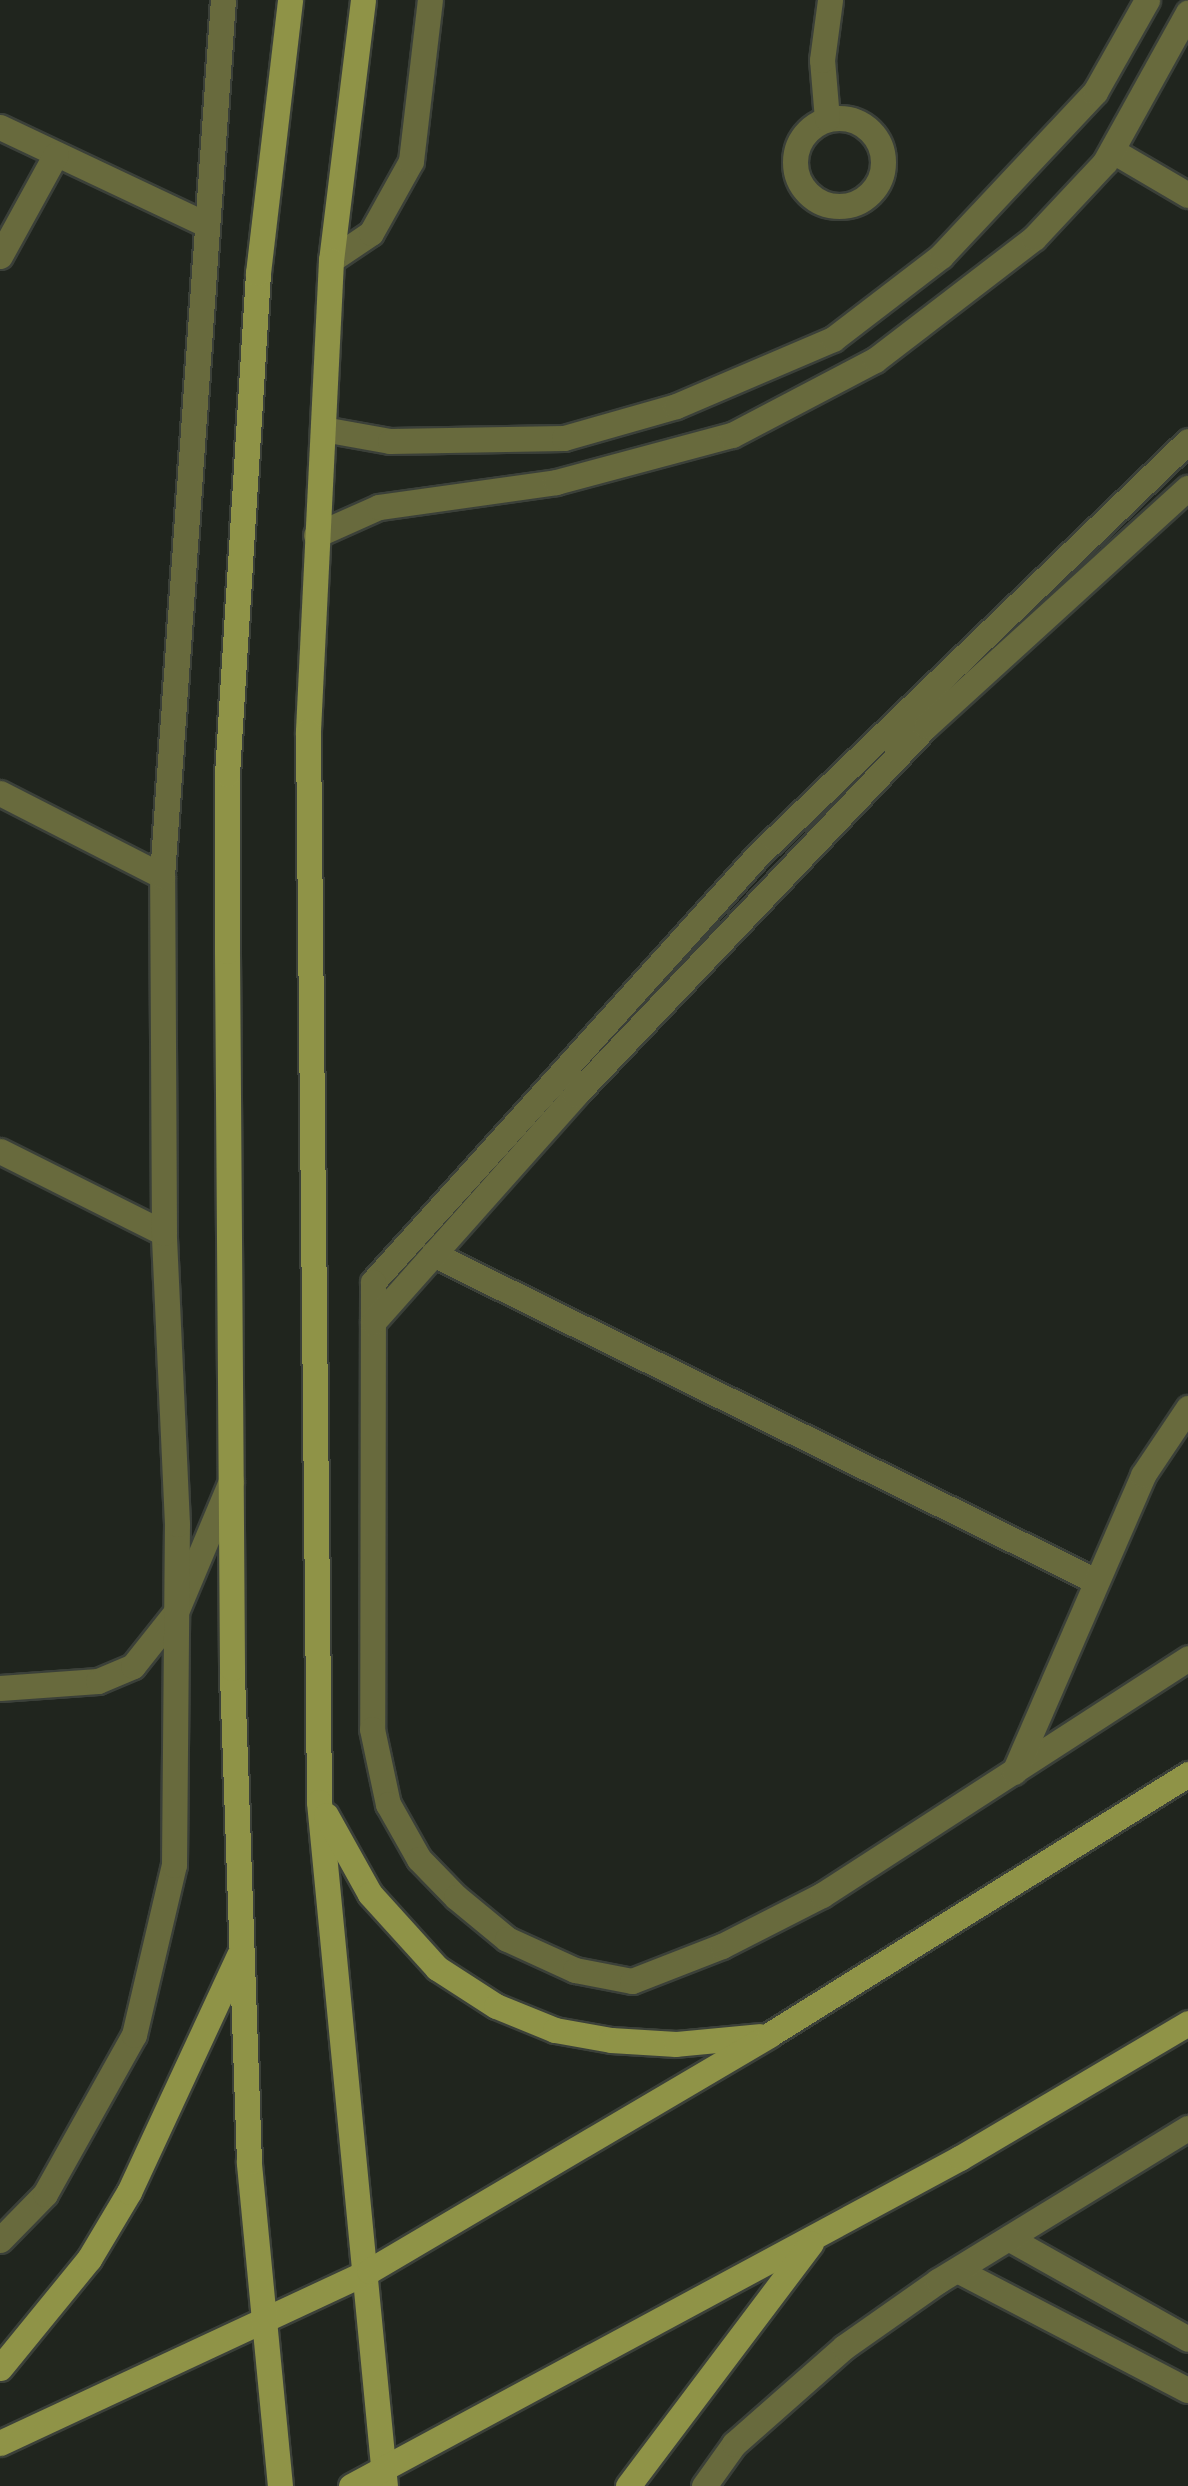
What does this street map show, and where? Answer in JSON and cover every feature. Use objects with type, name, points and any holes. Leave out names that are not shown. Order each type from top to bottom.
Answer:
[{"type":"main road","points":[[280,2486],[261,2321],[242,1948],[231,1481],[228,774],[258,273],[290,0]]},
{"type":"main road","points":[[363,0],[331,260],[308,731],[319,1802],[368,2271],[383,2479]]},
{"type":"main road","points":[[0,2444],[368,2271],[768,2035],[1188,1774]]},
{"type":"main road","points":[[319,1802],[370,1894],[437,1968],[496,2006],[555,2030],[611,2040],[676,2044],[768,2035]]},
{"type":"main road","points":[[0,2368],[89,2258],[129,2192],[242,1948]]},
{"type":"main road","points":[[351,2486],[383,2479],[1188,2022]]},
{"type":"main road","points":[[628,2486],[817,2236]]},
{"type":"street","points":[[0,2240],[45,2194],[134,2035],[174,1865],[176,1612],[164,1233],[162,876],[222,0]]},
{"type":"street","points":[[331,260],[371,233],[411,162],[430,0]]},
{"type":"street","points":[[826,119],[822,60],[830,0]]},
{"type":"street","points":[[323,429],[390,441],[564,438],[676,406],[834,339],[941,256],[1095,92],[1147,0]]},
{"type":"street","points":[[316,534],[379,507],[556,482],[672,454],[807,401],[876,360],[1034,238],[1112,151],[1188,12]]},
{"type":"street","points":[[0,127],[205,224]]},
{"type":"street","points":[[1112,151],[1188,196]]},
{"type":"street","points":[[0,256],[56,154]]},
{"type":"street","points":[[1188,441],[758,855],[373,1282],[372,1729],[388,1804],[418,1859],[507,1939],[575,1970],[632,1981],[722,1946],[822,1896],[1188,1658]]},
{"type":"street","points":[[373,1322],[926,726],[1188,488]]},
{"type":"street","points":[[0,793],[162,876]]},
{"type":"street","points":[[0,1151],[164,1233]]},
{"type":"street","points":[[433,1254],[1094,1580]]},
{"type":"street","points":[[1014,1772],[1094,1580],[1143,1475],[1188,1408]]},
{"type":"street","points":[[0,1688],[98,1681],[134,1666],[176,1612],[231,1481]]},
{"type":"street","points":[[704,2486],[734,2444],[844,2347],[957,2270],[1188,2128]]},
{"type":"street","points":[[1010,2238],[1188,2338]]},
{"type":"street","points":[[957,2270],[1188,2390]]}]
